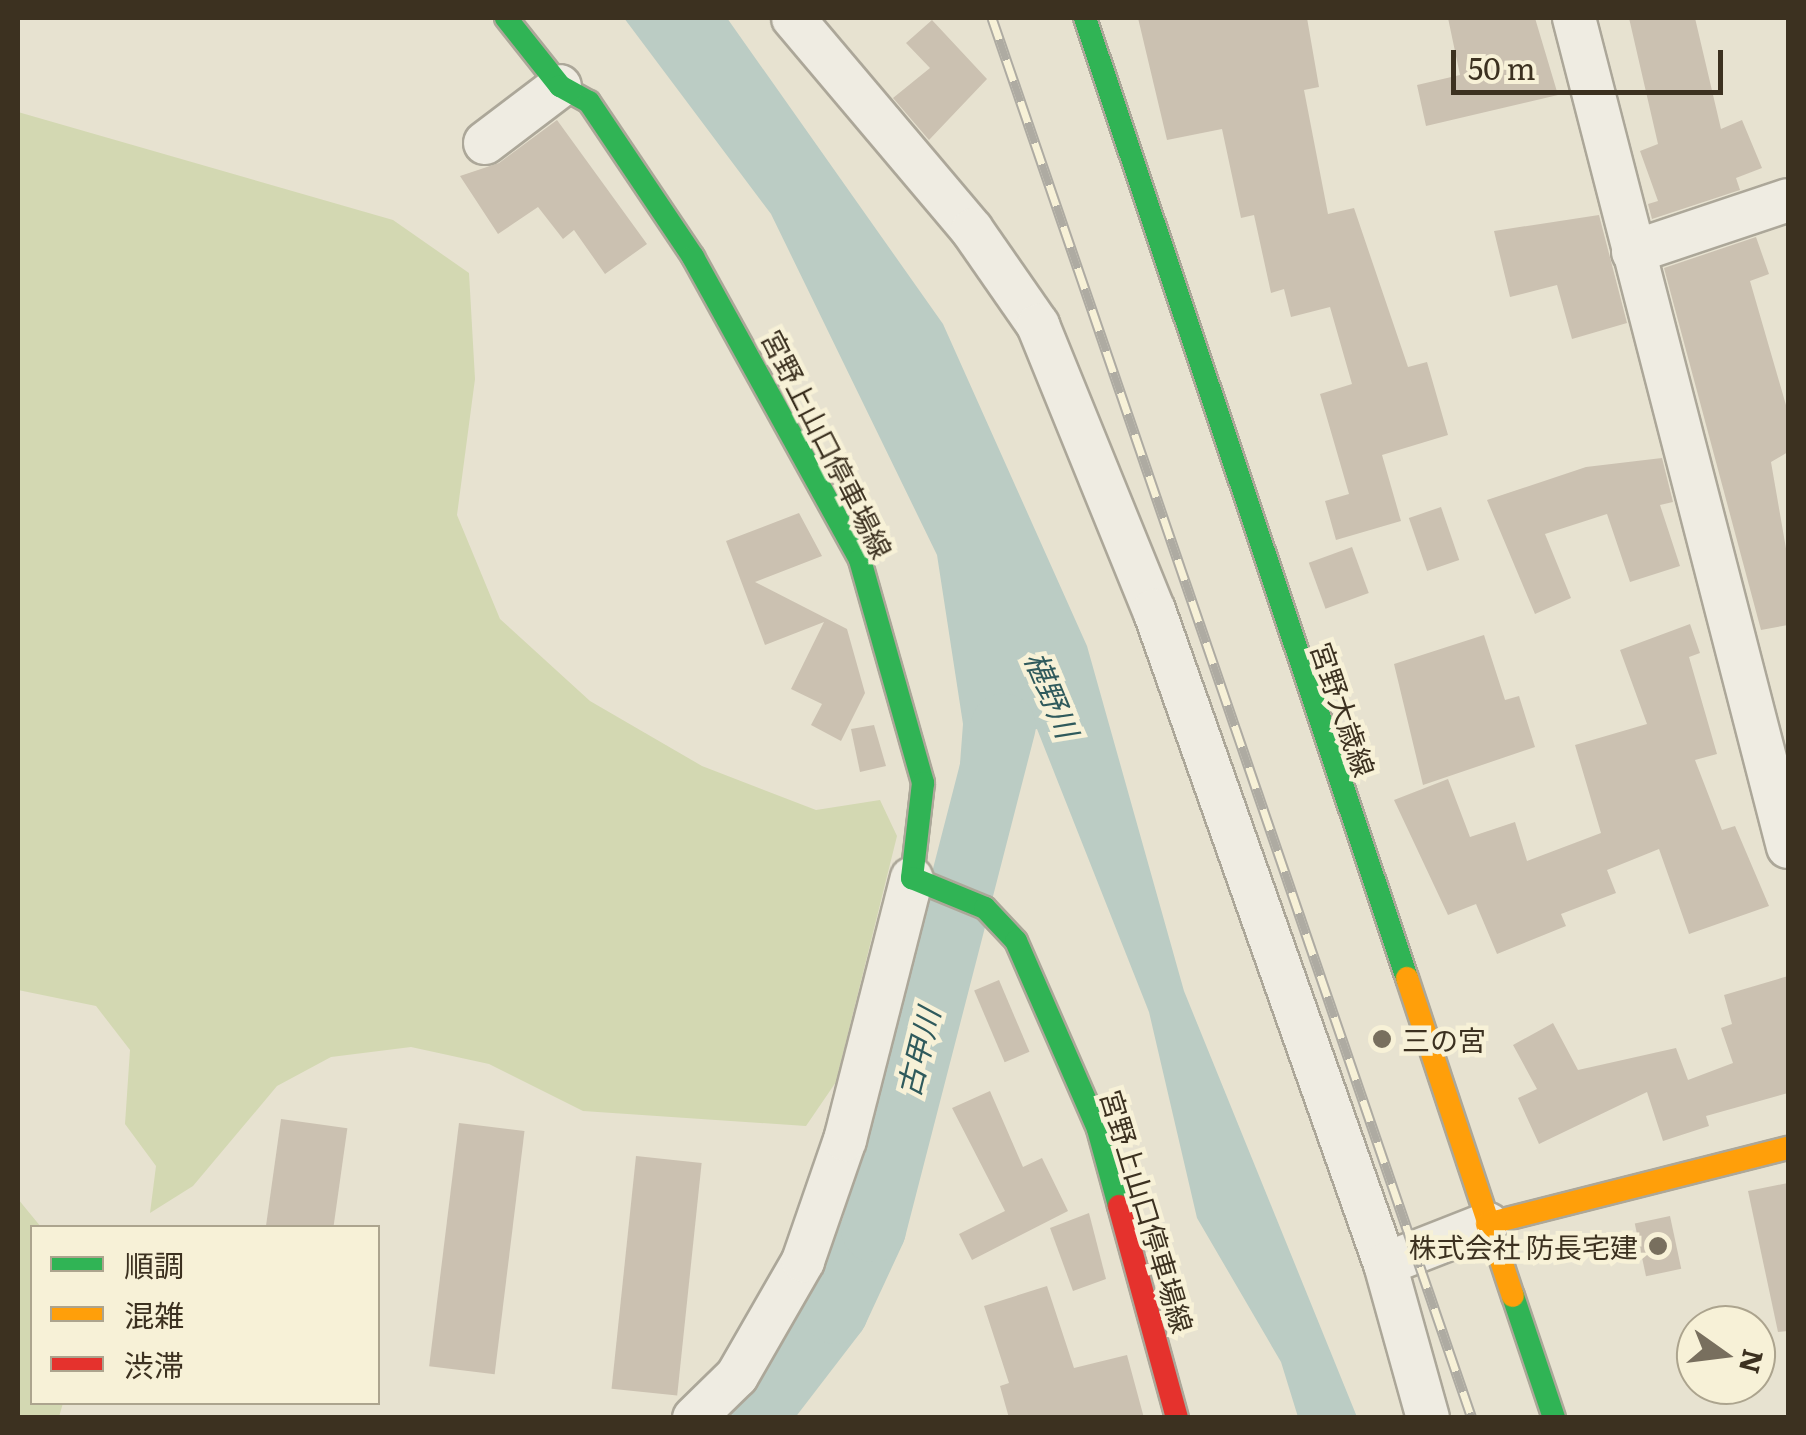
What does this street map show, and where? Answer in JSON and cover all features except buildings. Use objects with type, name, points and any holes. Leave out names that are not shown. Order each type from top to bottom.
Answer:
[{"type":"main road","name":"宮野上山口停車場線","points":[[506,18],[560,86],[588,102],[693,257],[860,560],[922,783],[918,884],[984,908],[1016,941],[1098,1129],[1177,1418]]},
{"type":"main road","name":"宮野大歳線","points":[[1085,18],[1554,1418]]},
{"type":"main road","points":[[1487,1224],[1788,1148]]},
{"type":"street","points":[[792,18],[972,230],[1038,325],[1154,610],[1385,1264],[1428,1418]]},
{"type":"street","points":[[1574,18],[1788,847]]},
{"type":"street","points":[[485,143],[560,86]]},
{"type":"street","points":[[1633,252],[1788,200]]},
{"type":"street","points":[[694,1418],[746,1363],[804,1261],[845,1140],[918,884]]},
{"type":"street","points":[[1385,1264],[1487,1224]]},
{"type":"green space","points":[[18,112],[393,220],[469,273],[475,379],[457,515],[500,619],[590,701],[702,766],[816,810],[880,800],[897,836],[836,1082],[806,1126],[583,1111],[489,1064],[411,1047],[331,1057],[277,1086],[193,1186],[150,1213],[156,1166],[125,1124],[130,1050],[96,1006],[18,990]]},
{"type":"green space","points":[[18,1199],[39,1225],[30,1225],[30,1405],[62,1405],[59,1417],[18,1417]]},
{"type":"water","name":"椹野川","points":[[624,18],[727,18],[943,324],[1087,646],[1184,991],[1357,1417],[1298,1417],[1281,1362],[1197,1218],[1149,1012],[1037,729],[1007,736],[988,802],[955,830],[963,724],[937,555],[771,214]]},
{"type":"waterway","name":"古甲川","points":[[753,1418],[835,1311],[873,1229],[1003,725]]},
{"type":"railway","points":[[992,18],[1472,1418]]},
{"type":"traffic: fast","points":[[506,18],[560,86],[589,102],[693,257],[860,560],[923,783],[912,878],[985,908],[1016,941],[1098,1129],[1119,1206]]},
{"type":"traffic: fast","points":[[1085,18],[1407,978]]},
{"type":"traffic: fast","points":[[1513,1296],[1554,1418]]},
{"type":"traffic: slow","points":[[1407,978],[1513,1296]]},
{"type":"traffic: slow","points":[[1487,1224],[1788,1148]]},
{"type":"traffic: jam","points":[[1119,1206],[1177,1418]]},
{"type":"place","name":"三の宮","points":[[1382,1039]]},
{"type":"place","name":"株式会社 防長宅建","points":[[1658,1246]]}]
